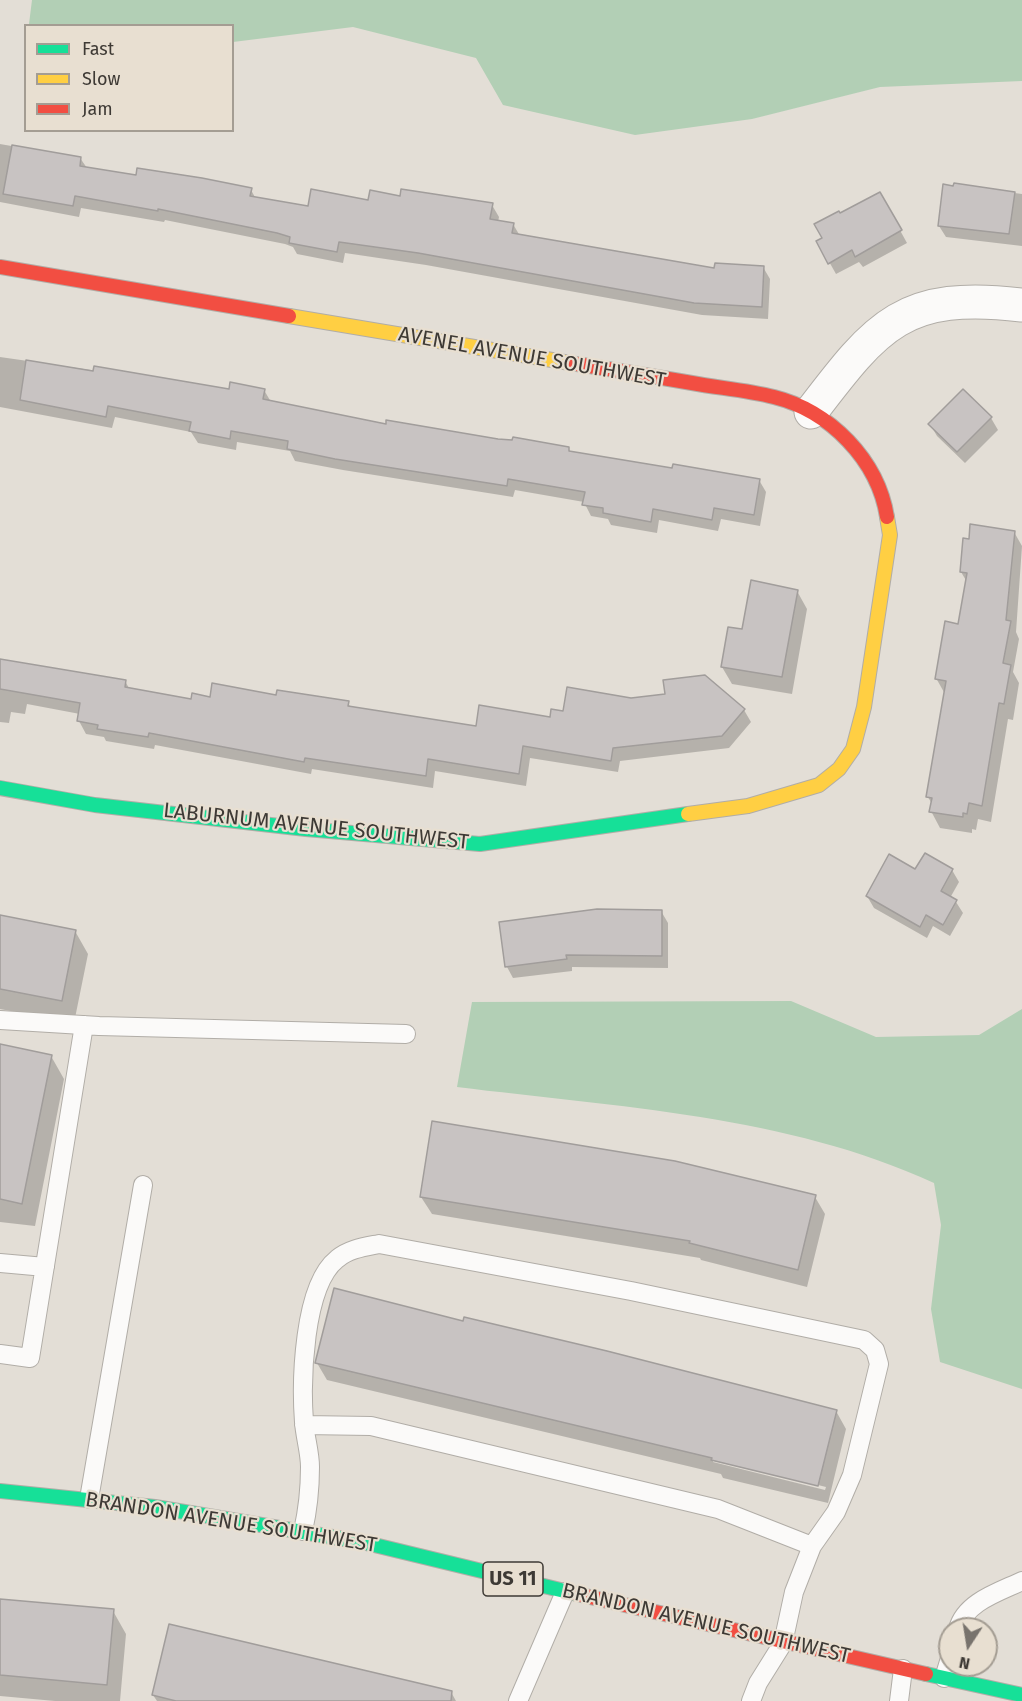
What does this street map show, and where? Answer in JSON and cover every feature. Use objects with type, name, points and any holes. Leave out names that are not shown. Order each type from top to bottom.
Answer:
[{"type":"street","name":"AVENEL AVENUE SOUTHWEST","points":[[0,267],[775,398],[811,412]]},
{"type":"street","points":[[811,412],[856,353],[889,324],[921,309],[959,303],[1022,305]]},
{"type":"street","name":"LABURNUM AVENUE SOUTHWEST","points":[[0,788],[95,805],[294,828],[480,844],[748,807],[811,789],[839,769],[853,749],[864,706],[890,535],[885,503],[876,479],[858,451],[839,432],[811,412]]},
{"type":"street","name":"BRANDON AVENUE SOUTHWEST","points":[[0,1491],[89,1499],[362,1542],[783,1643],[1022,1695]]},
{"type":"lane","points":[[0,1020],[84,1025],[406,1034]]},
{"type":"lane","points":[[0,1354],[30,1358],[84,1025]]},
{"type":"lane","points":[[89,1499],[143,1185]]},
{"type":"lane","points":[[303,1531],[309,1503],[310,1464],[304,1425],[301,1377],[315,1294],[322,1275],[337,1259],[357,1248],[380,1244],[632,1291],[864,1340],[875,1350],[879,1364],[852,1475],[836,1512],[812,1546],[794,1592],[783,1643],[758,1683],[752,1701]]},
{"type":"lane","points":[[0,1263],[45,1267]]},
{"type":"lane","points":[[304,1425],[338,1424],[382,1429],[718,1509],[812,1546]]},
{"type":"lane","points":[[964,1617],[978,1602],[1022,1581]]},
{"type":"lane","points":[[519,1701],[565,1592]]},
{"type":"lane","points":[[899,1701],[903,1670]]},
{"type":"green space","points":[[32,0],[1022,0],[1022,81],[880,87],[752,119],[635,135],[503,105],[476,58],[353,27],[234,42],[234,24],[29,24]]},
{"type":"green space","points":[[791,1001],[876,1037],[979,1035],[1022,1009],[1022,1389],[940,1362],[931,1309],[941,1225],[934,1183],[878,1160],[820,1142],[761,1128],[639,1108],[457,1087],[472,1002]]},
{"type":"building","points":[[12,145],[81,157],[80,166],[136,175],[137,168],[202,178],[252,188],[250,196],[308,206],[311,189],[368,200],[370,190],[400,196],[401,189],[493,203],[490,219],[514,223],[512,233],[714,268],[715,263],[764,266],[762,307],[694,303],[418,253],[339,242],[337,252],[289,243],[290,237],[277,233],[158,209],[158,211],[75,196],[73,206],[3,194]]},
{"type":"building","points":[[954,183],[1015,192],[1009,234],[938,226],[943,184],[953,186]]},
{"type":"building","points":[[880,192],[902,230],[855,257],[852,250],[828,264],[816,241],[822,238],[814,224]]},
{"type":"building","points":[[26,360],[93,371],[94,366],[229,389],[230,382],[265,389],[263,399],[386,424],[386,420],[498,439],[512,440],[513,437],[569,447],[569,451],[672,468],[673,464],[760,479],[754,515],[714,508],[712,520],[653,509],[651,522],[603,513],[603,508],[582,505],[585,492],[508,479],[507,486],[335,459],[287,449],[288,441],[231,431],[230,439],[189,431],[191,422],[108,406],[106,417],[20,400]]},
{"type":"building","points":[[963,389],[992,417],[957,452],[928,424]]},
{"type":"building","points":[[970,524],[1015,531],[1006,620],[1011,621],[1003,663],[1011,665],[1004,704],[999,703],[982,806],[969,803],[967,814],[963,813],[963,817],[929,812],[932,798],[926,797],[946,681],[935,679],[945,621],[958,624],[967,573],[960,572],[963,538],[969,539]]},
{"type":"building","points":[[751,580],[798,590],[782,677],[721,667],[728,627],[742,629]]},
{"type":"building","points":[[0,659],[126,680],[125,687],[191,699],[192,693],[210,697],[212,683],[276,695],[277,690],[349,701],[348,706],[476,726],[479,705],[550,717],[551,709],[563,711],[567,687],[631,698],[665,694],[663,680],[705,675],[745,709],[722,736],[613,748],[611,761],[523,746],[519,774],[428,759],[426,776],[305,758],[304,762],[149,733],[148,737],[97,729],[98,725],[77,721],[80,703],[0,689]]},
{"type":"building","points":[[925,853],[953,869],[941,891],[957,900],[943,925],[926,915],[920,927],[866,896],[889,854],[915,869]]},
{"type":"building","points":[[597,909],[662,910],[662,956],[566,955],[567,959],[505,967],[499,922]]},
{"type":"building","points":[[0,915],[76,930],[62,1001],[0,989]]},
{"type":"building","points":[[0,1044],[52,1055],[22,1204],[0,1199]]},
{"type":"building","points":[[432,1121],[675,1161],[816,1195],[798,1270],[689,1243],[690,1241],[420,1197]]},
{"type":"building","points":[[334,1288],[463,1321],[464,1317],[607,1351],[837,1410],[818,1486],[711,1460],[712,1458],[315,1363]]},
{"type":"building","points":[[0,1599],[114,1609],[107,1685],[0,1675]]},
{"type":"building","points":[[169,1624],[452,1691],[451,1701],[176,1701],[152,1695]]},
{"type":"traffic: fast","points":[[0,788],[95,805],[306,829],[480,844],[688,814]]},
{"type":"traffic: fast","points":[[0,1491],[155,1507],[362,1542],[577,1594]]},
{"type":"traffic: fast","points":[[926,1674],[1022,1695]]},
{"type":"traffic: slow","points":[[289,316],[570,363]]},
{"type":"traffic: slow","points":[[688,814],[748,806],[819,785],[839,769],[853,749],[864,707],[890,535],[887,517]]},
{"type":"traffic: jam","points":[[0,267],[289,316]]},
{"type":"traffic: jam","points":[[570,363],[754,393],[795,404],[832,426],[862,458],[882,496],[887,517]]},
{"type":"traffic: jam","points":[[577,1594],[926,1674]]}]
